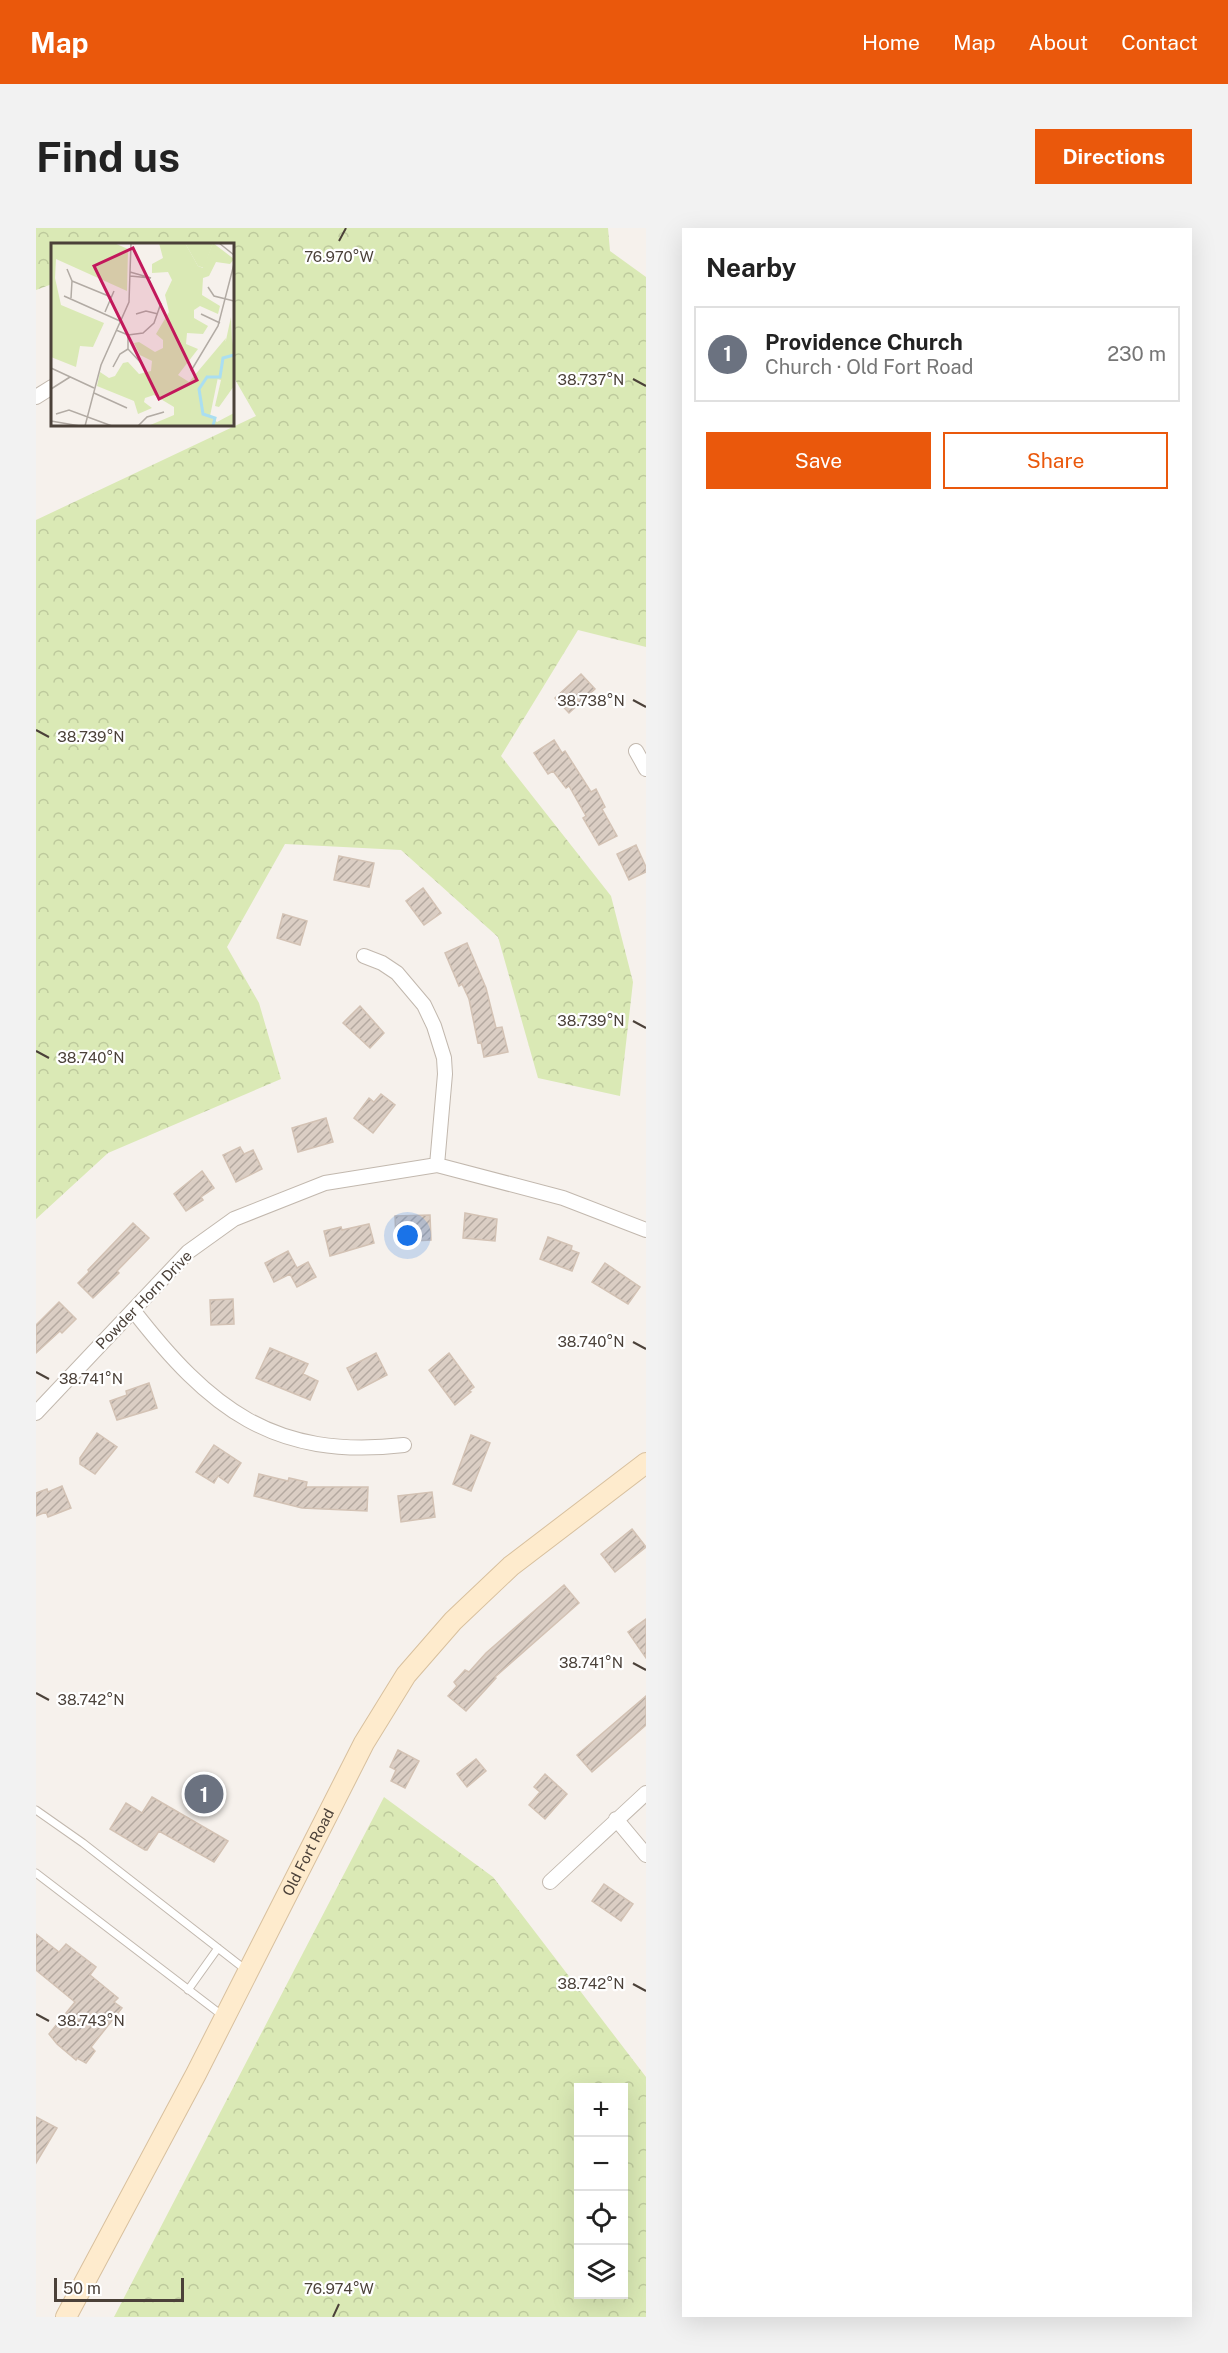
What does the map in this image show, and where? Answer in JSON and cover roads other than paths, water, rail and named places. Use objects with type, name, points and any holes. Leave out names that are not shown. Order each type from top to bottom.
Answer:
[{"type":"main road","name":"Old Fort Road","points":[[66,2317],[225,2018],[364,1743],[406,1675],[453,1621],[511,1566],[646,1463]]},
{"type":"street","points":[[36,397],[51,388]]},
{"type":"street","points":[[636,751],[646,769]]},
{"type":"street","points":[[364,956],[382,963],[397,973],[424,1005],[434,1026],[444,1058],[445,1074],[437,1165]]},
{"type":"street","name":"Powder Horn Drive","points":[[36,1413],[188,1252],[234,1219],[325,1183],[437,1165],[563,1198],[646,1230]]},
{"type":"street","points":[[133,1310],[187,1374],[228,1407],[259,1425],[282,1436],[335,1448],[368,1449],[404,1445]]},
{"type":"street","points":[[550,1882],[646,1793]]},
{"type":"street","points":[[616,1819],[646,1855]]},
{"type":"lane","points":[[36,1809],[248,1971]]},
{"type":"lane","points":[[36,1873],[225,2018]]},
{"type":"lane","points":[[188,1989],[218,1948]]},
{"type":"place","name":"Providence Church","points":[[204,1794]]}]
